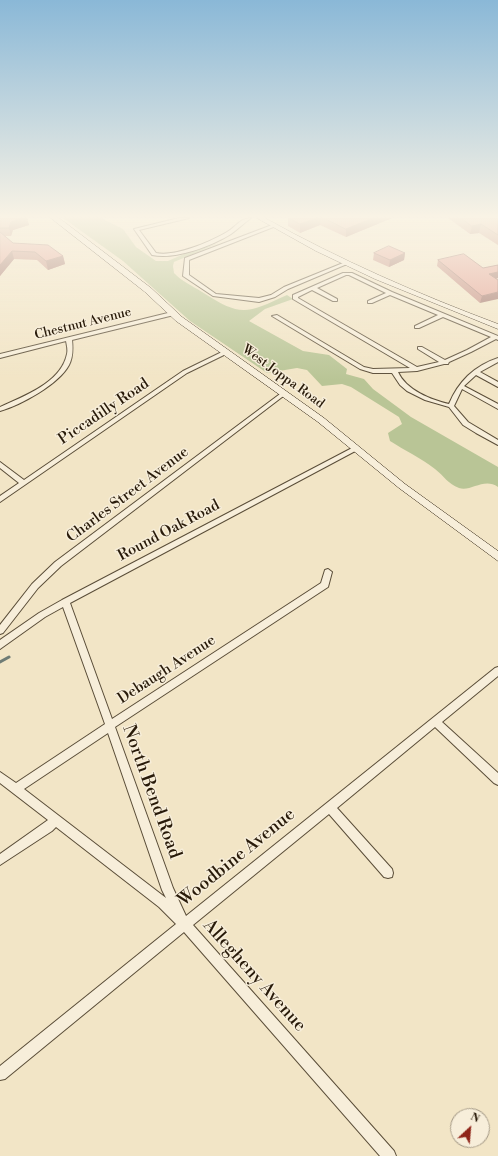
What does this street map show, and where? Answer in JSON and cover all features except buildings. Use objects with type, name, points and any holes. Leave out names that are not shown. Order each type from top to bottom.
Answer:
[{"type":"street","name":"West Joppa Road","points":[[124,272],[148,290],[172,314],[284,393],[412,493],[498,557]]},
{"type":"street","points":[[186,272],[186,276],[201,287],[221,296],[258,300],[273,296],[286,288],[325,272]]},
{"type":"street","points":[[363,272],[498,327]]},
{"type":"street","points":[[417,369],[296,298],[295,296],[348,274],[497,338]]},
{"type":"street","points":[[367,283],[376,278]]},
{"type":"street","points":[[312,288],[335,300]]},
{"type":"street","points":[[370,302],[390,293]]},
{"type":"street","name":"Chestnut Avenue","points":[[0,356],[172,314]]},
{"type":"street","points":[[417,327],[442,315]]},
{"type":"street","points":[[275,316],[362,368],[374,371],[417,369],[446,363],[497,338]]},
{"type":"street","points":[[0,409],[33,393],[54,379],[68,361],[71,352],[69,339]]},
{"type":"street","points":[[420,348],[446,363]]},
{"type":"street","name":"Piccadilly Road","points":[[0,500],[185,372],[226,352]]},
{"type":"street","points":[[451,406],[460,386],[475,372],[498,360]]},
{"type":"street","points":[[394,371],[399,381],[408,388],[436,403],[451,406]]},
{"type":"street","points":[[475,372],[498,385]]},
{"type":"street","points":[[460,386],[498,407]]},
{"type":"street","name":"Charles Street Avenue","points":[[0,631],[35,586],[58,564],[284,393]]},
{"type":"street","points":[[451,406],[456,416],[468,426],[498,443]]},
{"type":"street","name":"Round Oak Road","points":[[0,645],[36,619],[65,602],[356,449]]},
{"type":"street","points":[[0,464],[23,483]]},
{"type":"street","name":"Debaugh Avenue","points":[[15,789],[313,593],[324,585],[328,572]]},
{"type":"street","name":"North Bend Road","points":[[65,602],[168,890],[184,924]]},
{"type":"street","name":"Woodbine Avenue","points":[[0,1074],[498,671]]},
{"type":"street","points":[[435,721],[498,780]]},
{"type":"street","name":"Allegheny Avenue","points":[[0,777],[162,903],[184,924],[389,1156]]},
{"type":"street","points":[[329,807],[388,873]]},
{"type":"street","points":[[0,860],[48,827],[55,820]]},
{"type":"green space","points":[[135,272],[174,272],[184,281],[215,300],[235,309],[252,309],[287,295],[293,299],[265,309],[249,321],[303,351],[329,355],[347,369],[346,374],[364,379],[373,389],[411,417],[498,467],[498,487],[493,484],[483,484],[464,489],[459,488],[446,480],[430,465],[390,441],[388,433],[402,424],[399,417],[351,387],[342,384],[322,386],[307,370],[297,368],[267,373],[190,321]]},
{"type":"waterway","points":[[0,662],[9,657]]}]
